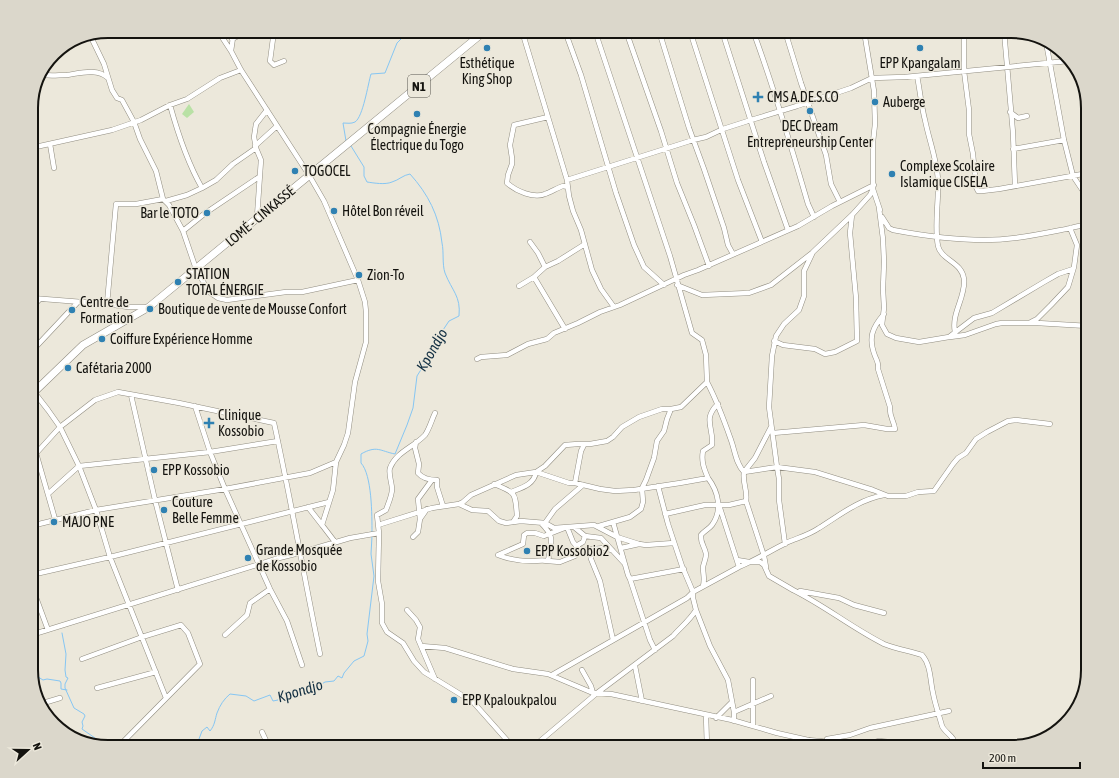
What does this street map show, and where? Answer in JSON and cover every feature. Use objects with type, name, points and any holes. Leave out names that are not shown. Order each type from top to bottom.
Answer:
[{"type":"highway","name":"LOMÉ - CINKASSÉ","points":[[38,388],[82,345],[149,307],[476,38]]},
{"type":"street","points":[[223,38],[241,70],[309,175],[327,208],[358,280],[366,312],[366,342],[355,382],[348,433],[336,462],[333,490],[322,525]]},
{"type":"street","points":[[273,38],[270,61],[274,65],[284,61]]},
{"type":"street","points":[[524,38],[567,180],[573,212],[585,244],[592,270],[603,292],[614,306]]},
{"type":"street","points":[[568,38],[581,75],[608,167],[629,230],[647,271],[664,285]]},
{"type":"street","points":[[597,38],[677,279],[677,285],[692,333],[702,340],[705,347],[707,382],[718,404],[740,469],[744,472]]},
{"type":"street","points":[[628,38],[677,183],[708,266]]},
{"type":"street","points":[[661,38],[693,140],[724,228],[728,245],[733,254]]},
{"type":"street","points":[[692,38],[717,115],[723,129],[738,180],[762,242]]},
{"type":"street","points":[[724,38],[764,162],[788,230]]},
{"type":"street","points":[[756,38],[781,112],[808,204],[814,217]]},
{"type":"street","points":[[787,38],[826,155],[829,178],[834,192],[840,202]]},
{"type":"street","points":[[865,38],[874,91],[876,124],[873,142],[874,186],[883,220],[891,229],[921,234],[979,240],[1035,235],[1081,226]]},
{"type":"street","points":[[964,38],[964,71],[969,110],[969,134],[973,154],[976,188],[982,192],[1081,174]]},
{"type":"street","points":[[1004,38],[1015,186]]},
{"type":"street","points":[[231,51],[232,39]]},
{"type":"street","points":[[92,40],[103,62],[112,90],[117,98],[122,100],[134,122],[140,139],[156,171],[164,200],[170,206],[183,231],[196,269],[209,292],[218,298],[227,300],[286,292],[302,292],[358,280]]},
{"type":"street","points":[[1047,48],[1064,140],[1073,176],[1081,188]]},
{"type":"street","points":[[567,180],[706,137],[723,129],[751,120],[781,112],[851,88],[872,78],[917,76],[1063,61]]},
{"type":"street","points":[[97,72],[102,67],[103,62]]},
{"type":"street","points":[[38,147],[112,130],[134,122],[170,105],[187,99],[220,78],[241,70]]},
{"type":"street","points":[[46,75],[67,75],[97,72],[104,74],[109,80]]},
{"type":"street","points":[[917,76],[922,108],[938,178],[938,236],[940,251],[960,268],[963,273],[964,286],[955,321],[956,332]]},
{"type":"street","points":[[170,105],[192,172],[202,188]]},
{"type":"street","points":[[257,218],[261,160],[254,137],[256,124],[267,110]]},
{"type":"street","points":[[1010,112],[1018,118],[1027,116]]},
{"type":"street","points":[[548,117],[514,125],[510,145],[512,164],[506,180],[507,183],[517,190],[535,196],[546,194],[563,186],[568,187]]},
{"type":"street","points":[[107,304],[116,204],[136,204],[164,200],[187,195],[202,188],[216,180],[233,164],[256,147],[277,126]]},
{"type":"street","points":[[1013,149],[1064,140]]},
{"type":"street","points":[[50,144],[54,168]]},
{"type":"street","points":[[183,231],[204,214],[260,177]]},
{"type":"street","points":[[477,359],[481,357],[507,356],[528,344],[547,339],[554,333],[600,312],[788,230],[840,202],[874,186]]},
{"type":"street","points":[[677,285],[702,295],[749,294],[771,285],[813,252],[852,215],[870,195],[874,186]]},
{"type":"street","points":[[879,208],[884,250],[884,314],[882,328],[887,334],[896,338],[919,342],[965,336],[996,324],[1030,323],[1081,326]]},
{"type":"street","points":[[774,341],[783,345],[815,349],[825,354],[835,352],[857,340],[856,298],[850,233],[852,215]]},
{"type":"street","points":[[1030,323],[1037,319],[1051,306],[1068,287],[1073,269],[1076,245],[1070,228]]},
{"type":"street","points":[[530,242],[538,253],[545,267]]},
{"type":"street","points":[[520,286],[534,277],[545,267],[558,261],[585,244]]},
{"type":"street","points":[[785,544],[779,500],[779,480],[769,407],[769,389],[774,341],[784,324],[799,310],[804,296],[804,271],[813,252]]},
{"type":"street","points":[[949,338],[974,318],[992,313],[1058,274],[1073,269]]},
{"type":"street","points":[[534,277],[565,329]]},
{"type":"street","points":[[40,298],[107,304],[128,308],[149,307]]},
{"type":"street","points":[[38,345],[78,302]]},
{"type":"street","points":[[773,433],[864,425],[895,429],[889,413],[890,407],[878,368],[879,364],[871,345],[873,328],[884,314]]},
{"type":"street","points":[[378,525],[427,509],[459,504],[494,484],[516,475],[536,472],[545,466],[565,445],[584,445],[607,441],[613,437],[619,429],[635,419],[662,409],[681,407],[707,382]]},
{"type":"street","points":[[38,451],[60,427],[95,400],[118,392],[195,406],[274,423],[286,477],[299,553],[320,654]]},
{"type":"street","points":[[131,395],[155,500],[178,590]]},
{"type":"street","points":[[38,400],[48,410],[60,427],[79,466],[96,510],[110,557],[166,698]]},
{"type":"street","points":[[718,404],[709,416],[712,445],[702,451],[702,459],[704,471],[715,491],[740,567]]},
{"type":"street","points":[[195,406],[210,452],[225,489],[270,589],[287,621],[302,665]]},
{"type":"street","points":[[599,526],[630,517],[642,509],[642,488],[654,458],[657,441],[664,431],[671,409]]},
{"type":"street","points":[[434,413],[429,429],[425,435],[397,457],[389,468],[391,493],[386,510],[377,514],[378,581],[382,604],[382,623],[387,632],[403,643],[414,661],[424,672],[473,702],[507,740]]},
{"type":"street","points":[[744,472],[777,467],[815,472],[873,490],[884,495],[896,497],[906,496],[918,492],[934,491],[953,464],[958,458],[966,453],[976,439],[1008,421],[1016,420],[1050,424]]},
{"type":"street","points":[[767,573],[764,556],[746,500],[747,497],[743,478],[744,472],[756,458],[772,426]]},
{"type":"street","points":[[49,494],[79,466],[210,452],[278,441]]},
{"type":"street","points":[[416,442],[415,448],[419,464],[418,473],[421,477],[437,480],[437,487],[442,506]]},
{"type":"street","points":[[575,483],[581,451],[584,445]]},
{"type":"street","points":[[38,459],[55,519]]},
{"type":"street","points":[[38,524],[96,510],[225,489],[310,473],[336,462]]},
{"type":"street","points":[[536,472],[569,483],[608,490],[623,491],[708,478]]},
{"type":"street","points":[[511,492],[521,489],[530,483],[535,477],[536,472]]},
{"type":"street","points":[[413,536],[418,532],[420,519],[418,499],[432,480]]},
{"type":"street","points":[[494,484],[511,492],[515,497],[517,516],[513,522]]},
{"type":"street","points":[[543,523],[583,485]]},
{"type":"street","points":[[658,486],[674,542],[693,592],[696,610],[710,646],[728,680],[734,712],[734,721]]},
{"type":"street","points":[[552,675],[687,598],[703,586],[785,544],[818,529],[841,513],[864,500],[884,495]]},
{"type":"street","points":[[665,514],[692,508],[729,505],[746,500]]},
{"type":"street","points":[[38,574],[329,502]]},
{"type":"street","points":[[459,504],[472,510],[488,511],[499,521],[506,523],[543,523],[554,528],[594,525],[599,526],[617,537],[639,544],[646,545],[674,542]]},
{"type":"street","points":[[703,586],[705,581],[703,565],[706,554],[702,546],[701,535],[712,525],[718,513],[719,505]]},
{"type":"street","points":[[308,507],[335,542]]},
{"type":"street","points":[[420,519],[427,509]]},
{"type":"street","points":[[614,522],[625,565],[644,623],[655,650]]},
{"type":"street","points":[[543,523],[551,534],[552,546],[548,561]]},
{"type":"street","points":[[567,527],[578,550],[575,556],[560,562],[510,559],[498,555],[523,544],[524,535],[526,533],[535,533],[544,536],[567,527]]},
{"type":"street","points":[[574,527],[586,536],[601,538],[625,565]]},
{"type":"street","points":[[38,633],[259,564],[350,538],[378,533]]},
{"type":"street","points":[[576,546],[583,542],[586,536]]},
{"type":"street","points":[[621,548],[639,544]]},
{"type":"street","points":[[576,546],[583,550],[598,548],[612,550]]},
{"type":"street","points":[[589,549],[591,559],[600,581],[613,640]]},
{"type":"street","points":[[737,560],[760,562],[764,565],[771,578],[807,597],[872,638],[891,646],[922,655],[927,663],[934,696],[944,729],[952,736],[954,740]]},
{"type":"street","points":[[630,579],[684,569]]},
{"type":"street","points":[[225,635],[247,615],[250,603],[270,589]]},
{"type":"street","points":[[792,589],[839,598],[854,605],[884,613]]},
{"type":"street","points":[[38,603],[48,630]]},
{"type":"street","points":[[407,610],[420,627],[418,639],[420,646],[435,679]]},
{"type":"street","points":[[541,740],[595,693],[635,666],[673,636],[696,610]]},
{"type":"street","points":[[82,659],[180,625],[188,633],[200,664],[125,740]]},
{"type":"street","points":[[420,646],[445,648],[513,669],[552,675],[595,693],[611,694],[734,721],[807,740],[850,736],[870,728],[949,711]]},
{"type":"street","points":[[635,666],[642,702]]},
{"type":"street","points":[[582,670],[595,693]]},
{"type":"street","points":[[97,688],[156,672]]},
{"type":"street","points":[[753,680],[753,726]]},
{"type":"street","points":[[734,712],[771,696]]},
{"type":"street","points":[[46,702],[60,698]]},
{"type":"street","points":[[716,718],[732,702]]},
{"type":"street","points":[[706,715],[706,740]]},
{"type":"street","points":[[262,732],[266,740]]},
{"type":"green space","points":[[189,104],[194,112],[187,118],[182,114]]},
{"type":"waterway","name":"Kpondjo","points":[[346,141],[343,123],[354,123],[358,119],[363,107],[371,74],[385,73],[397,43],[402,38]]},
{"type":"waterway","name":"Kpondjo","points":[[351,146],[364,167],[364,176],[367,182],[380,184],[389,183],[410,174],[422,189],[432,206],[438,223],[443,247],[445,273],[459,303],[459,316],[449,321],[443,330],[440,339],[417,376],[413,408],[395,454],[375,449],[361,454],[361,463],[365,469],[369,486],[372,533]]},
{"type":"waterway","name":"Kpondjo","points":[[199,740],[202,731],[207,727],[210,731],[212,729],[219,707],[230,694],[246,696],[254,701],[270,695],[273,701],[278,700],[281,695],[286,692],[312,690],[325,682],[334,681],[338,676],[342,678],[344,673],[354,661],[364,656],[368,641],[367,634],[374,576],[371,554],[372,536]]},
{"type":"waterway","points":[[62,633],[66,654],[65,670],[66,677],[68,678],[65,688],[74,708],[85,716],[82,722],[82,729],[96,739]]},
{"type":"waterway","points":[[39,677],[43,680],[47,679],[60,681],[61,689],[67,690]]},
{"type":"place","name":"Esthétique King Shop","points":[[487,48]]},
{"type":"place","name":"EPP Kpangalam","points":[[920,48]]},
{"type":"place","name":"CMS A.DE.S.CO","points":[[758,97]]},
{"type":"place","name":"Auberge","points":[[875,102]]},
{"type":"place","name":"DEC Dream Entrepreneurship Center","points":[[810,111]]},
{"type":"place","name":"Compagnie Énergie Électrique du Togo","points":[[417,114]]},
{"type":"place","name":"TOGOCEL","points":[[295,171]]},
{"type":"place","name":"Complexe Scolaire Islamique CISELA","points":[[892,174]]},
{"type":"place","name":"Hôtel Bon réveil","points":[[334,211]]},
{"type":"place","name":"Bar le TOTO","points":[[207,213]]},
{"type":"place","name":"Zion-To","points":[[359,275]]},
{"type":"place","name":"STATION TOTAL ÉNERGIE","points":[[178,282]]},
{"type":"place","name":"Boutique de vente de Mousse Confort","points":[[150,309]]},
{"type":"place","name":"Centre de Formation","points":[[72,310]]},
{"type":"place","name":"Coiffure Expérience Homme","points":[[102,339]]},
{"type":"place","name":"Cafétaria 2000","points":[[68,368]]},
{"type":"place","name":"Clinique Kossobio","points":[[209,423]]},
{"type":"place","name":"EPP Kossobio","points":[[154,470]]},
{"type":"place","name":"Couture Belle Femme","points":[[164,510]]},
{"type":"place","name":"MAJO PNE","points":[[54,522]]},
{"type":"place","name":"EPP Kossobio2","points":[[527,551]]},
{"type":"place","name":"Grande Mosquée de Kossobio","points":[[248,558]]},
{"type":"place","name":"EPP Kpaloukpalou","points":[[454,700]]}]
